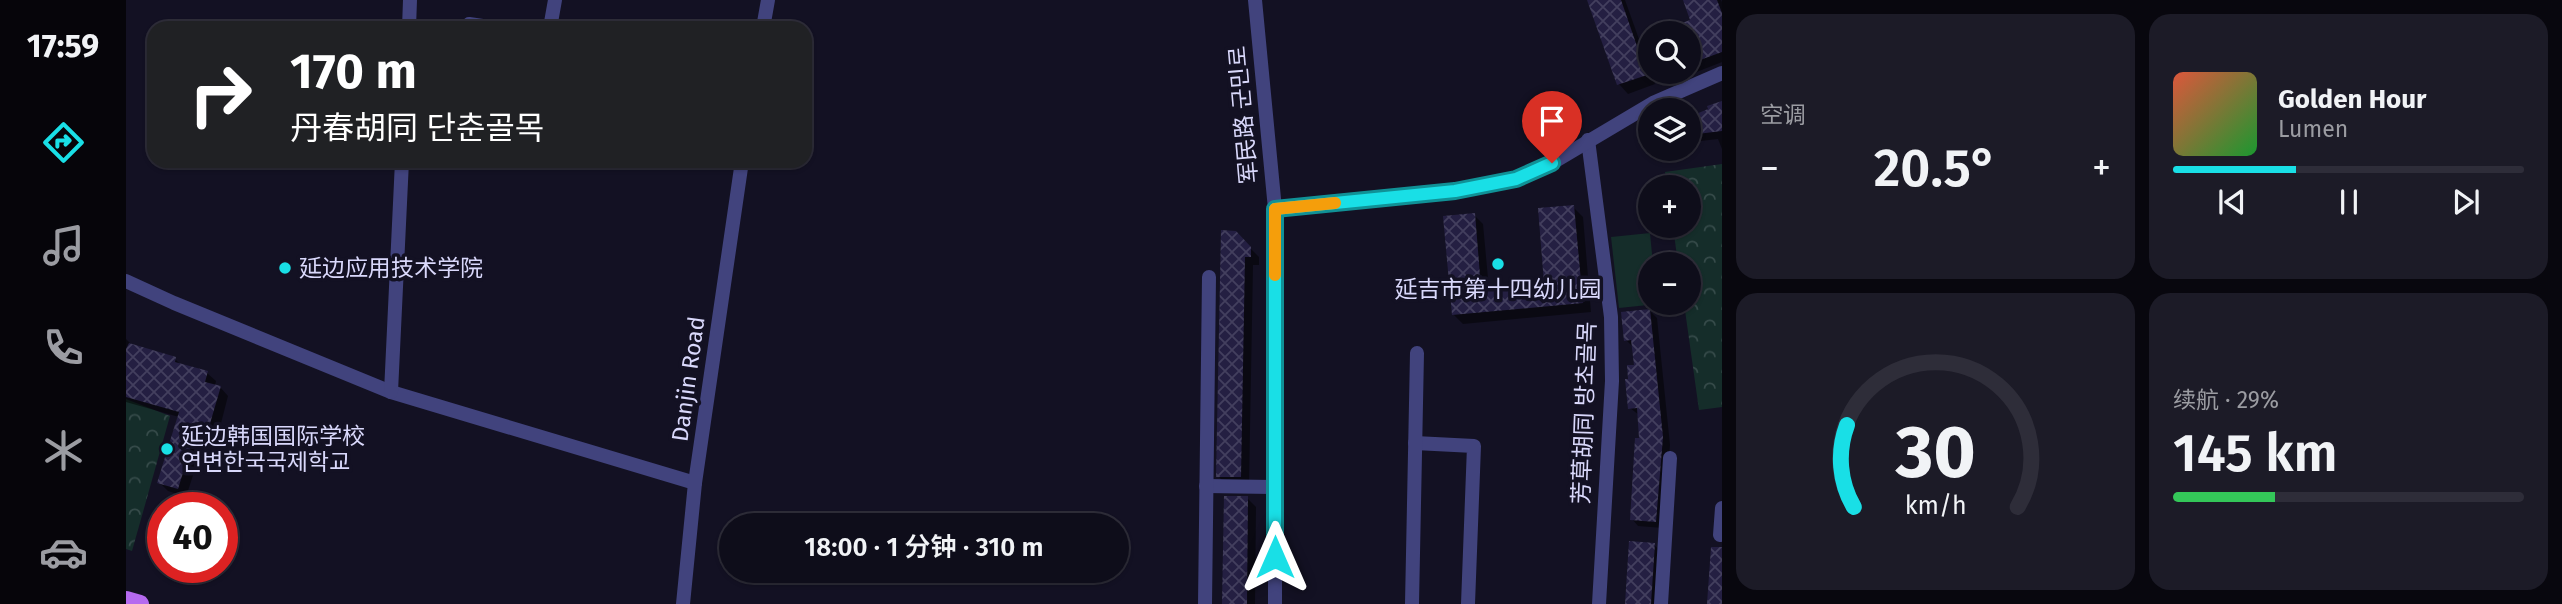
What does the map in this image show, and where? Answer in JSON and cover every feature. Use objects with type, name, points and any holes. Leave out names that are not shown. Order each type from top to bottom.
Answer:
[{"type":"main road","points":[[126,600],[140,604]]},
{"type":"street","points":[[409,21],[410,0]]},
{"type":"street","points":[[551,21],[555,0]]},
{"type":"street","points":[[764,21],[768,0]]},
{"type":"street","name":"军民路 군민로","points":[[1255,0],[1275,209],[1275,604]]},
{"type":"street","points":[[1275,209],[1455,191],[1516,179],[1552,163],[1653,103],[1722,73]]},
{"type":"street","name":"芳草胡同 방초골목","points":[[1588,141],[1611,317],[1612,381],[1599,604]]},
{"type":"street","points":[[391,393],[402,168]]},
{"type":"street","name":"Danjin Road","points":[[683,604],[695,483],[741,168]]},
{"type":"street","points":[[1205,604],[1209,277]]},
{"type":"street","points":[[126,281],[391,393],[695,483]]},
{"type":"street","points":[[1412,604],[1418,353]]},
{"type":"street","points":[[1415,443],[1474,446],[1468,604]]},
{"type":"street","points":[[1661,604],[1670,458]]},
{"type":"street","points":[[1206,486],[1275,487]]},
{"type":"street","points":[[1720,535],[1722,508]]},
{"type":"green space","points":[[1722,164],[1722,407],[1699,410],[1686,315],[1701,315],[1701,252],[1676,252],[1675,238],[1701,238],[1701,175],[1665,175],[1665,172]]},
{"type":"green space","points":[[1638,234],[1638,238],[1650,238],[1652,252],[1638,252],[1638,306],[1619,308],[1611,237]]},
{"type":"green space","points":[[126,399],[170,416],[132,551],[126,549]]},
{"type":"building","points":[[1587,0],[1621,0],[1638,49],[1638,78],[1617,85]]},
{"type":"building","points":[[1683,0],[1717,0],[1722,13],[1722,52],[1701,60],[1701,21],[1687,21],[1690,20]]},
{"type":"building","points":[[1722,101],[1722,131],[1701,134],[1701,112],[1708,109],[1707,106]]},
{"type":"building","points":[[1574,205],[1583,303],[1452,315],[1443,216],[1475,213],[1481,288],[1544,283],[1538,208]]},
{"type":"building","points":[[1221,230],[1236,231],[1251,247],[1251,257],[1245,257],[1241,477],[1216,477]]},
{"type":"building","points":[[1638,310],[1638,315],[1651,315],[1663,437],[1656,522],[1630,520],[1635,438],[1639,438],[1637,408],[1628,409],[1625,379],[1628,379],[1627,365],[1634,365],[1631,340],[1624,341],[1621,312]]},
{"type":"building","points":[[129,343],[176,357],[175,362],[208,371],[205,382],[221,386],[209,427],[198,424],[178,489],[157,483],[179,412],[126,397],[126,349]]},
{"type":"building","points":[[1224,496],[1248,496],[1247,604],[1222,604]]},
{"type":"building","points":[[1629,541],[1655,543],[1651,604],[1625,604]]},
{"type":"building","points":[[1711,547],[1722,547],[1722,604],[1707,604]]},
{"type":"slow traffic","points":[[1275,275],[1275,209],[1335,203]]},
{"type":"place","name":"延吉市第十四幼儿园","points":[[1498,264]]},
{"type":"place","name":"延边应用技术学院","points":[[285,268]]},
{"type":"place","name":"延边韩国国际学校 연변한국국제학교","points":[[167,449]]},
{"type":"route","points":[[1275,557],[1275,209],[1455,191],[1516,179],[1552,163]]}]
